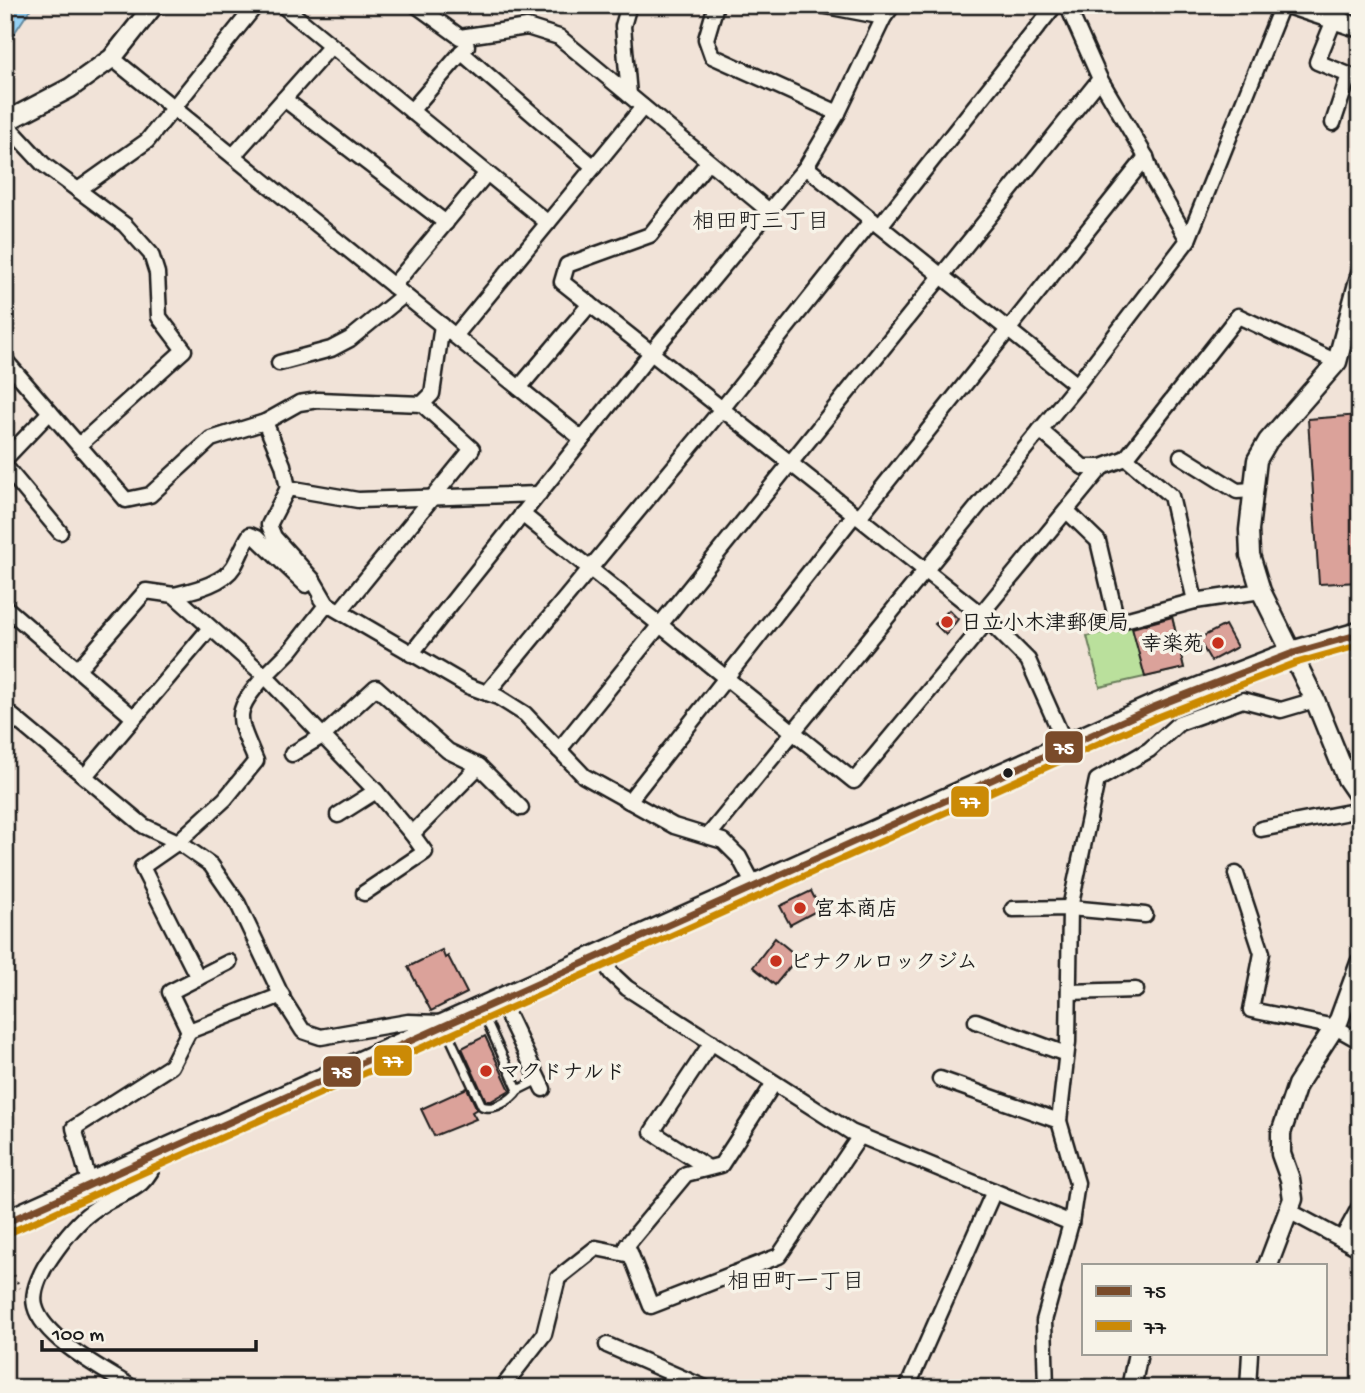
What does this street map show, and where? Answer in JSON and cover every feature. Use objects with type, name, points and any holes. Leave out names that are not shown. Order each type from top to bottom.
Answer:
[{"type":"highway","points":[[5,1223],[1154,707],[1293,653],[1360,634]]},
{"type":"street","points":[[79,445],[184,350],[159,317],[157,273],[151,254],[125,225],[43,164],[5,122],[70,88],[112,58],[154,5]]},
{"type":"street","points":[[78,190],[147,141],[172,106],[256,5]]},
{"type":"street","points":[[282,5],[548,223]]},
{"type":"street","points":[[416,5],[460,37],[527,27],[559,37],[769,211]]},
{"type":"street","points":[[629,5],[623,26],[629,95]]},
{"type":"street","points":[[716,5],[706,39],[712,56],[838,113]]},
{"type":"street","points":[[411,654],[651,353],[806,167],[838,113],[888,11],[821,5]]},
{"type":"street","points":[[487,693],[1055,5]]},
{"type":"street","points":[[1068,5],[1100,79],[1146,157],[1153,178],[1188,240]]},
{"type":"street","points":[[709,835],[1077,385],[1188,240],[1282,5]]},
{"type":"street","points":[[1290,5],[1360,28]]},
{"type":"street","points":[[1334,20],[1317,62],[1349,75],[1334,123]]},
{"type":"street","points":[[411,111],[477,34]]},
{"type":"street","points":[[233,156],[331,46]]},
{"type":"street","points":[[461,52],[594,167]]},
{"type":"street","points":[[112,58],[582,439]]},
{"type":"street","points":[[559,750],[1100,79]]},
{"type":"street","points":[[284,99],[446,223]]},
{"type":"street","points":[[455,336],[643,107]]},
{"type":"street","points":[[629,801],[1146,157]]},
{"type":"street","points":[[708,162],[650,235],[567,265],[562,282],[985,617],[1028,660],[1067,748]]},
{"type":"street","points":[[806,167],[1077,385]]},
{"type":"street","points":[[279,363],[331,349],[350,339],[399,290],[446,223],[487,173]]},
{"type":"street","points":[[1360,276],[1338,362],[1268,441],[1257,460],[1250,555],[1261,591],[1315,700],[1346,779],[1360,797]]},
{"type":"street","points":[[519,388],[590,304]]},
{"type":"street","points":[[1040,430],[1083,467],[1102,467],[1126,458],[1238,316],[1338,362]]},
{"type":"street","points":[[422,404],[432,394],[442,325]]},
{"type":"street","points":[[5,360],[126,500],[150,495],[211,439],[265,422],[299,403],[318,400],[422,404],[472,449],[334,608],[265,676],[241,707],[241,725],[256,761],[225,799],[178,842],[142,867],[198,978]]},
{"type":"street","points":[[5,459],[50,412]]},
{"type":"street","points":[[265,422],[283,465],[288,488],[269,525],[274,537],[334,608]]},
{"type":"street","points":[[1181,456],[1237,491],[1253,490]]},
{"type":"street","points":[[1126,458],[1171,496],[1195,601]]},
{"type":"street","points":[[5,466],[60,532]]},
{"type":"street","points":[[522,514],[854,781],[1102,467]]},
{"type":"street","points":[[288,488],[358,500],[539,494]]},
{"type":"street","points":[[1067,511],[1098,541],[1117,622],[1195,601],[1261,591]]},
{"type":"street","points":[[78,669],[146,591],[174,595],[198,589],[219,579],[234,566],[240,549],[250,536],[257,538],[334,608],[411,654],[525,714],[583,776],[674,825],[709,835],[730,846],[755,887]]},
{"type":"street","points":[[174,595],[265,676],[324,736],[376,792],[425,852],[365,893]]},
{"type":"street","points":[[5,607],[134,718]]},
{"type":"street","points":[[85,776],[211,628]]},
{"type":"street","points":[[292,754],[324,736],[376,687],[448,751],[479,766],[521,808]]},
{"type":"street","points":[[1046,1388],[1044,1321],[1071,1223],[1077,1183],[1059,1121],[1066,1054],[1070,908],[1097,780],[1149,750],[1179,723],[1243,700],[1281,710],[1315,700]]},
{"type":"street","points":[[5,710],[145,826],[178,842],[211,865],[238,904],[282,995],[303,1031],[321,1037],[408,1022],[447,1025]]},
{"type":"street","points":[[412,834],[479,766]]},
{"type":"street","points":[[338,815],[376,792]]},
{"type":"street","points":[[1261,829],[1360,810]]},
{"type":"street","points":[[1236,874],[1262,953],[1251,1010],[1335,1027],[1360,1041]]},
{"type":"street","points":[[1013,909],[1070,908],[1145,915]]},
{"type":"street","points":[[601,956],[611,973],[627,988],[860,1136],[1071,1223]]},
{"type":"street","points":[[189,1031],[170,992],[229,962]]},
{"type":"street","points":[[1268,1264],[1293,1199],[1290,1179],[1281,1154],[1281,1133],[1297,1085],[1335,1027],[1360,964]]},
{"type":"street","points":[[1069,992],[1136,990]]},
{"type":"street","points":[[90,1185],[74,1128],[171,1066],[189,1031],[282,995]]},
{"type":"street","points":[[491,1005],[541,1084]]},
{"type":"street","points":[[976,1021],[1066,1054]]},
{"type":"street","points":[[708,1168],[652,1132],[712,1042]]},
{"type":"street","points":[[940,1079],[1059,1121]]},
{"type":"street","points":[[775,1083],[721,1165],[686,1174],[627,1245],[651,1306],[779,1256],[860,1136]]},
{"type":"street","points":[[133,1388],[112,1383],[53,1333],[35,1307],[35,1293],[44,1268],[56,1249],[92,1211],[144,1183],[151,1176],[158,1155]]},
{"type":"street","points":[[907,1388],[994,1191]]},
{"type":"street","points":[[1342,1239],[1360,1206]]},
{"type":"street","points":[[1289,1211],[1360,1249]]},
{"type":"street","points":[[502,1388],[544,1334],[558,1278],[596,1248],[631,1255]]},
{"type":"street","points":[[607,1345],[705,1388]]},
{"type":"street","points":[[1131,1388],[1138,1354]]},
{"type":"street","points":[[1248,1388],[1250,1354]]},
{"type":"lane","points":[[447,1025],[482,1106],[493,1108],[514,1096],[517,1090],[491,1005]]},
{"type":"lane","points":[[517,1090],[541,1084]]},
{"type":"path","points":[[6,1258],[24,1296],[35,1307]]},
{"type":"green space","points":[[1172,616],[1184,668],[1100,687],[1087,636]]},
{"type":"water","points":[[5,5],[33,5],[5,47]]},
{"type":"building","points":[[1360,415],[1360,582],[1319,584],[1308,419]]},
{"type":"building","points":[[949,610],[958,619],[946,635],[935,624]]},
{"type":"building","points":[[1172,617],[1184,668],[1145,677],[1132,628]]},
{"type":"building","name":"幸楽苑","points":[[1225,625],[1237,647],[1211,661],[1198,639]]},
{"type":"building","name":"宮本商店","points":[[811,891],[820,909],[790,925],[780,906]]},
{"type":"building","name":"ピナクルロックジム","points":[[775,938],[798,957],[775,985],[753,967]]},
{"type":"building","points":[[442,950],[445,958],[448,956],[467,993],[431,1011],[408,967]]},
{"type":"building","name":"マクドナルド","points":[[485,1036],[510,1090],[491,1101],[486,1101],[462,1048]]},
{"type":"building","points":[[467,1088],[477,1109],[472,1112],[476,1119],[434,1136],[421,1109]]},
{"type":"transit line","name":"75","points":[[5,1223],[1154,707],[1293,653],[1360,634]]},
{"type":"transit line","name":"77","points":[[9,1233],[1158,717],[1296,663],[1360,645]]},
{"type":"place","name":"日立小木津郵便局","points":[[947,622]]},
{"type":"place","name":"幸楽苑","points":[[1218,643]]},
{"type":"place","name":"宮本商店","points":[[800,908]]},
{"type":"place","name":"ピナクルロックジム","points":[[776,961]]},
{"type":"place","name":"マクドナルド","points":[[486,1071]]},
{"type":"district","name":"相田町三丁目","points":[[761,220]]},
{"type":"district","name":"相田町一丁目","points":[[796,1280]]}]
